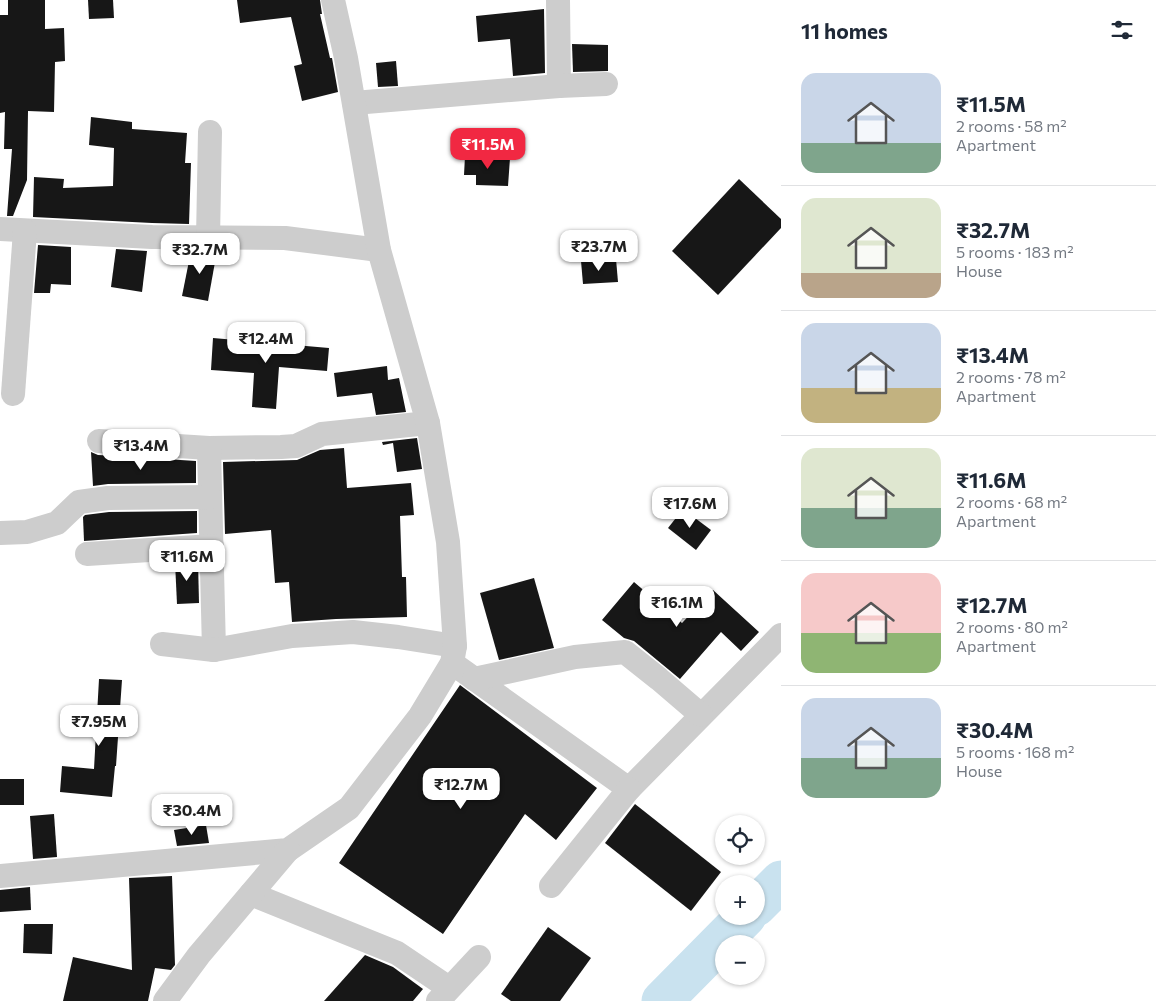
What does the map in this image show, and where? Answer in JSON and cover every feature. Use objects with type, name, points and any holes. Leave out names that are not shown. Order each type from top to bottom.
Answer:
[{"type":"street","points":[[165,1001],[199,955],[288,850],[349,808],[420,716],[453,654],[448,542],[428,423],[379,250],[346,58],[333,0]]},
{"type":"street","points":[[558,0],[558,86]]},
{"type":"street","points":[[354,103],[558,86],[606,84]]},
{"type":"street","points":[[208,238],[210,132]]},
{"type":"street","points":[[0,229],[152,237],[285,238],[379,250]]},
{"type":"street","points":[[13,394],[25,231]]},
{"type":"street","points":[[99,441],[209,448],[296,446],[322,434],[428,423]]},
{"type":"street","points":[[209,448],[214,650]]},
{"type":"street","points":[[0,533],[27,532],[57,523],[79,502],[108,498],[210,497]]},
{"type":"street","points":[[87,554],[212,546]]},
{"type":"street","points":[[162,644],[214,650],[292,636],[353,632],[398,637],[453,654],[474,679],[628,789]]},
{"type":"street","points":[[551,886],[628,789],[781,635]]},
{"type":"street","points":[[474,679],[574,657],[625,652],[701,715]]},
{"type":"street","points":[[0,876],[288,850]]},
{"type":"street","points":[[251,894],[397,953],[444,994],[479,957]]},
{"type":"building","points":[[8,0],[45,0],[45,29],[64,28],[65,61],[55,62],[54,112],[28,111],[27,180],[13,216],[7,216],[12,149],[4,149],[5,112],[0,113],[0,15],[8,15]]},
{"type":"building","points":[[88,0],[113,0],[114,18],[89,19]]},
{"type":"building","points":[[237,0],[320,0],[322,14],[320,14],[330,58],[332,58],[338,92],[302,101],[294,66],[302,64],[291,17],[240,23]]},
{"type":"building","points":[[544,9],[545,73],[513,76],[510,39],[478,42],[476,16]]},
{"type":"building","points":[[572,44],[608,45],[608,71],[573,72]]},
{"type":"building","points":[[396,61],[398,86],[378,87],[376,63]]},
{"type":"building","points":[[91,117],[132,122],[132,129],[187,133],[185,163],[191,163],[189,224],[33,217],[34,177],[64,179],[63,188],[113,186],[114,148],[89,145]]},
{"type":"building","points":[[465,156],[510,158],[508,186],[476,185],[476,175],[464,175]]},
{"type":"building","points":[[739,179],[781,219],[781,228],[718,295],[672,251]]},
{"type":"building","points":[[38,245],[71,247],[71,285],[51,284],[50,293],[34,293]]},
{"type":"building","points":[[116,249],[147,251],[142,292],[111,287]]},
{"type":"building","points":[[191,251],[217,251],[208,301],[182,296]]},
{"type":"building","points":[[616,259],[618,282],[583,284],[581,261]]},
{"type":"building","points":[[213,338],[329,348],[327,371],[279,367],[276,409],[252,407],[254,373],[211,370]]},
{"type":"building","points":[[387,366],[388,380],[399,378],[406,412],[376,415],[372,393],[337,397],[334,373]]},
{"type":"building","points":[[417,438],[422,469],[397,472],[393,443],[383,445],[382,442]]},
{"type":"building","points":[[344,448],[347,488],[411,483],[414,515],[400,516],[402,577],[406,577],[407,617],[292,622],[289,582],[275,583],[271,530],[225,534],[223,462],[297,460],[320,450]]},
{"type":"building","points":[[91,452],[98,455],[196,461],[196,483],[108,484],[93,486]]},
{"type":"building","points":[[683,509],[711,530],[696,550],[668,528]]},
{"type":"building","points":[[197,511],[197,533],[84,541],[83,517],[85,515],[109,512]]},
{"type":"building","points":[[198,561],[199,603],[177,604],[175,562]]},
{"type":"building","points":[[534,578],[554,648],[499,660],[480,593]]},
{"type":"building","points":[[634,582],[682,623],[713,590],[759,632],[741,651],[721,632],[680,679],[634,641],[624,638],[602,620]]},
{"type":"building","points":[[99,679],[122,680],[112,797],[60,792],[62,766],[94,769]]},
{"type":"building","points":[[460,685],[597,788],[556,840],[525,814],[443,934],[339,863]]},
{"type":"building","points":[[0,779],[24,779],[24,805],[0,805]]},
{"type":"building","points":[[635,804],[721,872],[719,875],[715,875],[715,880],[691,911],[605,843]]},
{"type":"building","points":[[54,814],[57,857],[33,859],[30,816]]},
{"type":"building","points":[[206,825],[209,843],[177,846],[174,830]]},
{"type":"building","points":[[172,876],[175,965],[171,970],[155,968],[148,1001],[63,1001],[73,957],[132,970],[129,878]]},
{"type":"building","points":[[30,887],[31,910],[0,912],[0,890]]},
{"type":"building","points":[[24,924],[53,924],[52,954],[23,953]]},
{"type":"building","points":[[548,927],[591,958],[560,1001],[511,1001],[501,994]]},
{"type":"building","points":[[365,955],[393,967],[423,989],[413,1001],[324,1001]]},
{"type":"waterway","points":[[765,897],[781,881]]},
{"type":"waterway","points":[[662,1001],[737,925]]}]
